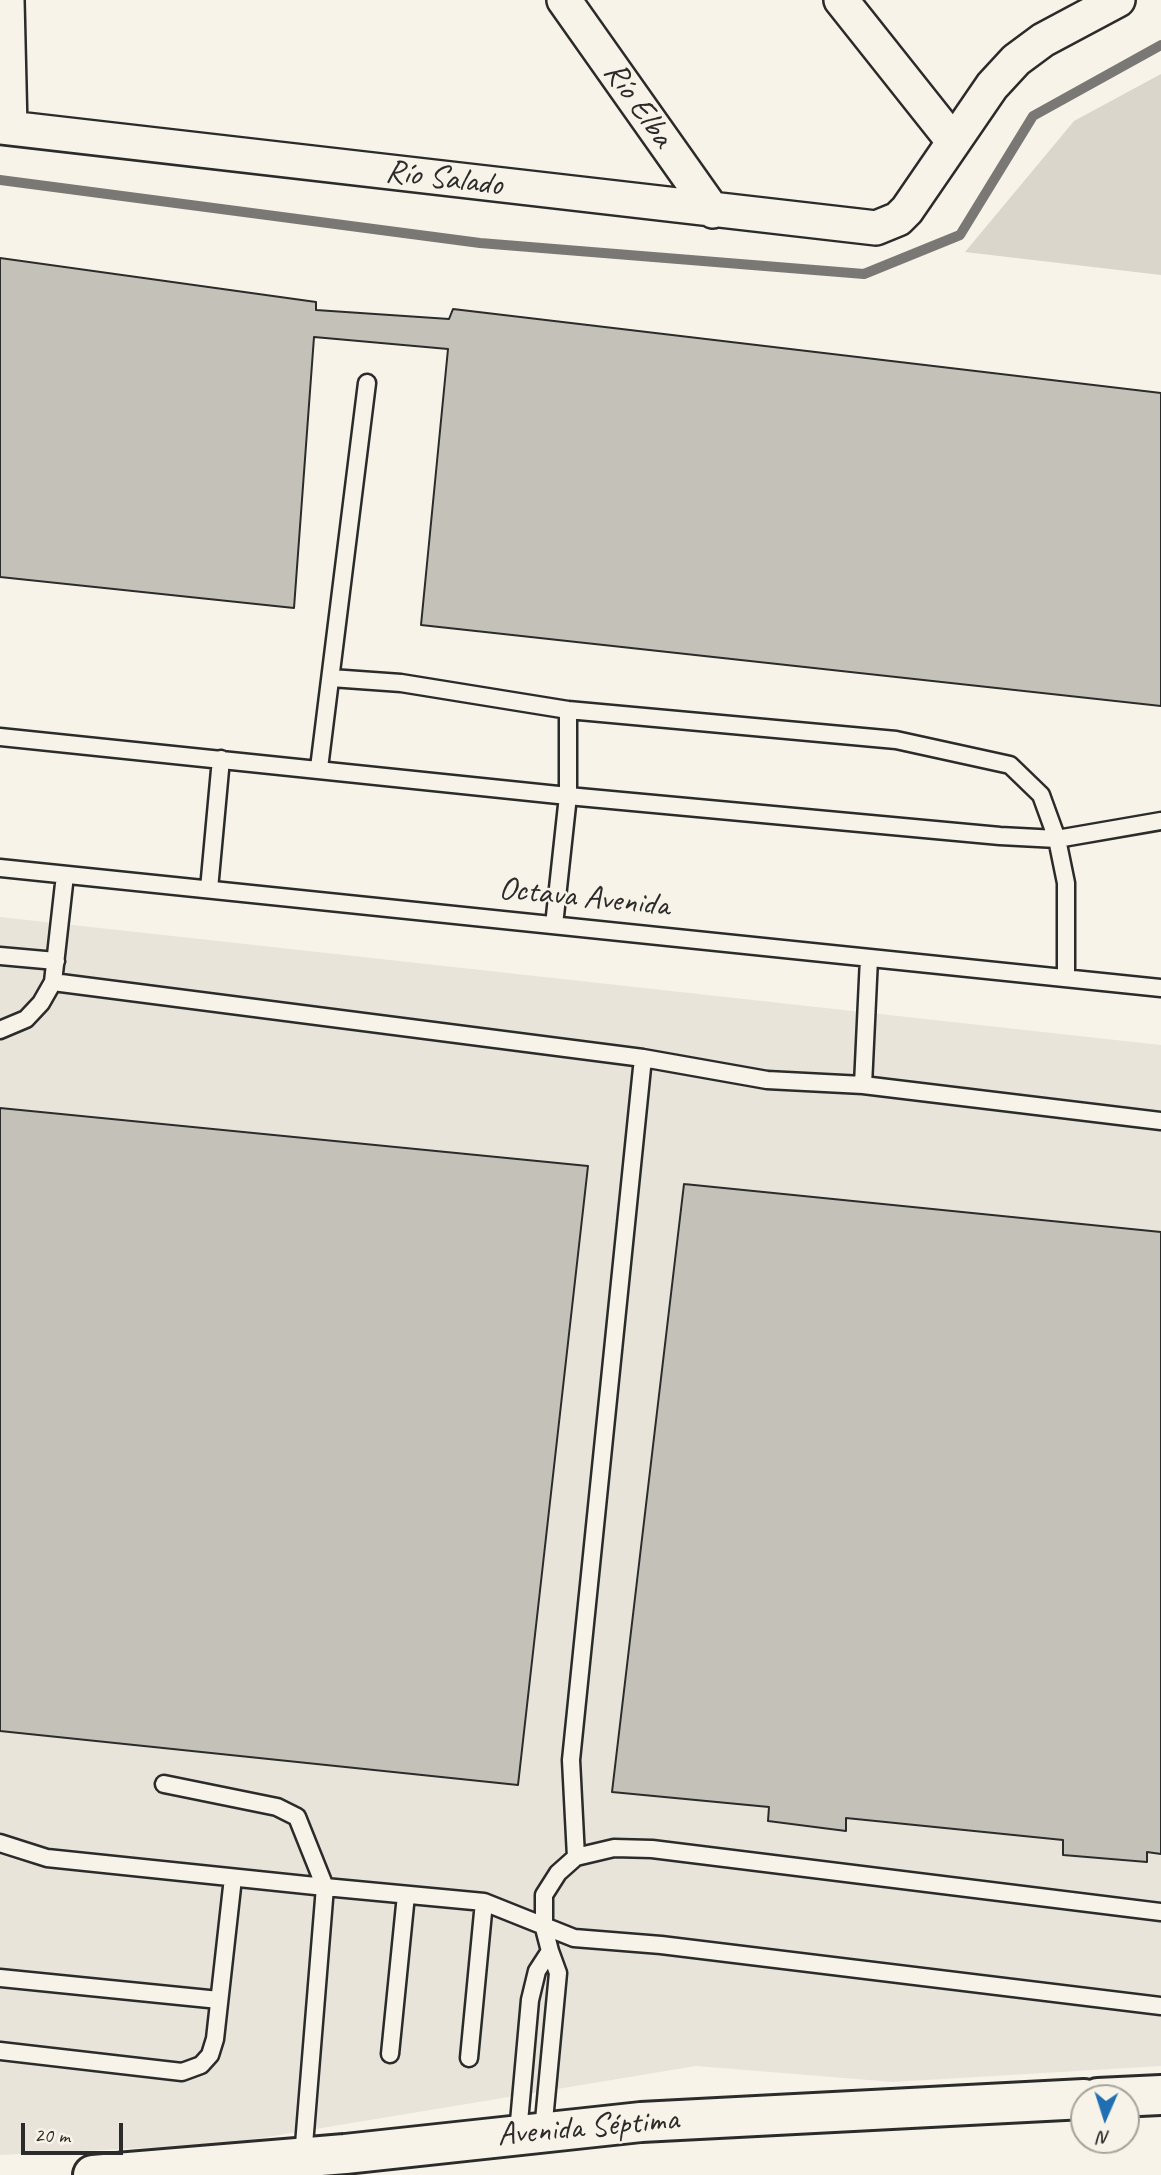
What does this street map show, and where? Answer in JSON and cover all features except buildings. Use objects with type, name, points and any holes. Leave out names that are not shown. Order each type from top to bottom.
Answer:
[{"type":"street","points":[[5,128],[7,0]]},
{"type":"street","name":"Río Elba","points":[[564,0],[713,211]]},
{"type":"street","points":[[841,0],[953,141],[992,86],[1016,60],[1043,40],[1109,2]]},
{"type":"street","name":"Río Salado","points":[[5,128],[862,227],[888,225],[907,210],[953,141]]},
{"type":"street","points":[[1140,2096],[1161,2095]]},
{"type":"street","name":"Avenida Séptima","points":[[93,2175],[303,2157],[531,2132],[736,2115],[1070,2100]]},
{"type":"lane","points":[[319,768],[367,383]]},
{"type":"lane","points":[[331,678],[401,683],[568,710],[896,740],[1010,765],[1041,795],[1057,839],[1066,883],[1066,978]]},
{"type":"lane","points":[[554,925],[568,796],[568,710]]},
{"type":"lane","points":[[0,737],[319,768],[568,796],[1000,836],[1057,839],[1161,821]]},
{"type":"lane","points":[[209,889],[221,759]]},
{"type":"lane","name":"Octava Avenida","points":[[0,868],[1161,988]]},
{"type":"lane","points":[[0,1030],[26,1019],[41,1003],[53,982],[65,875]]},
{"type":"lane","points":[[0,956],[56,961]]},
{"type":"lane","points":[[863,1085],[869,958]]},
{"type":"lane","points":[[53,982],[643,1058],[767,1080],[863,1085],[1161,1121]]},
{"type":"lane","points":[[576,1857],[571,1760],[643,1058]]},
{"type":"lane","points":[[164,1784],[277,1807],[297,1817],[325,1887],[303,2157]]},
{"type":"lane","points":[[0,1843],[47,1858],[484,1902],[574,1938],[661,1945],[1161,2006]]},
{"type":"lane","points":[[531,2132],[558,1973],[544,1928],[544,1895],[558,1873],[576,1857],[614,1848],[652,1849],[1161,1912]]},
{"type":"lane","points":[[0,2051],[182,2072],[201,2066],[210,2055],[233,1878]]},
{"type":"lane","points":[[390,2054],[406,1895]]},
{"type":"lane","points":[[469,2058],[484,1902]]},
{"type":"lane","points":[[531,2132],[530,2000],[537,1971],[550,1951]]},
{"type":"lane","points":[[0,1978],[219,2000]]},
{"type":"shaded area","points":[[1161,74],[1161,275],[965,252],[1074,121]]},
{"type":"shaded area","points":[[0,917],[1161,1045],[1161,2066],[893,2082],[696,2066],[225,2144],[0,2155]]},
{"type":"waterway","points":[[0,180],[480,243],[864,274],[960,235],[1033,116],[1161,45]]}]
